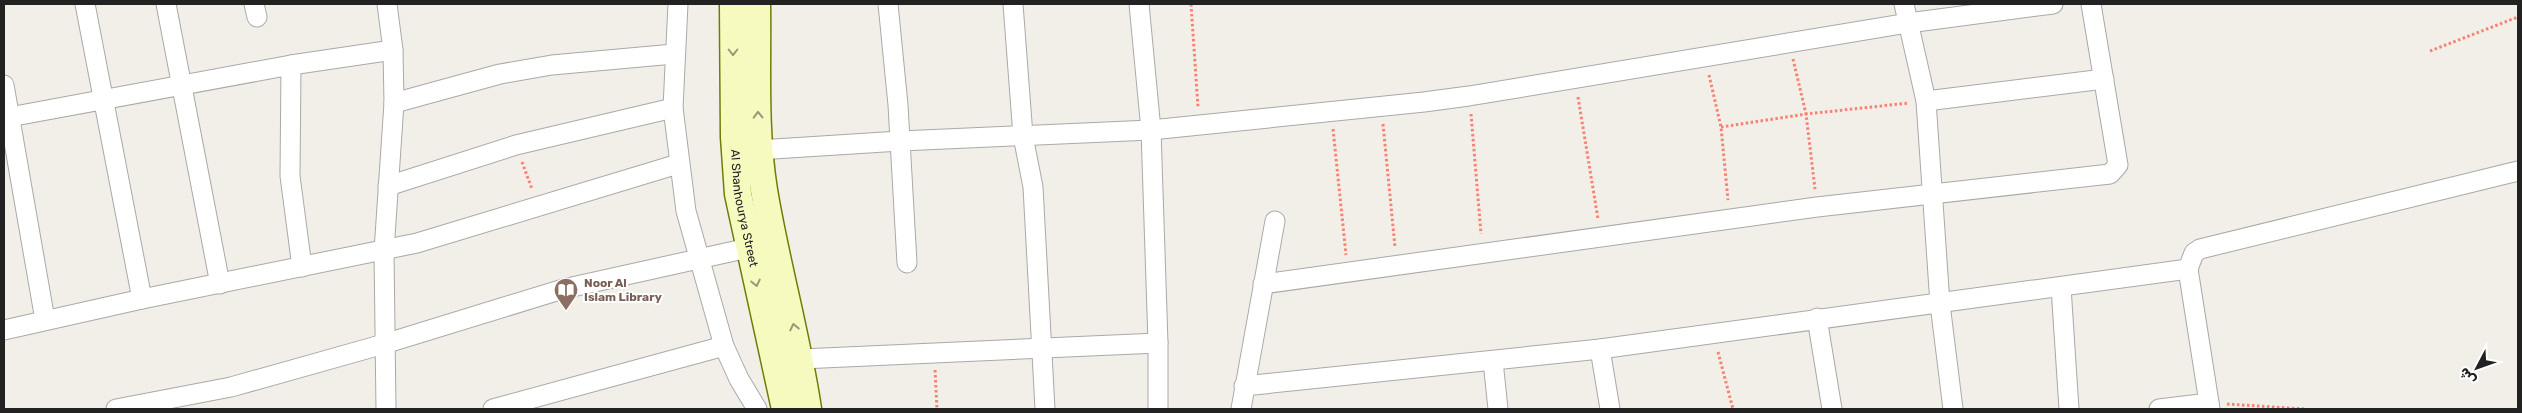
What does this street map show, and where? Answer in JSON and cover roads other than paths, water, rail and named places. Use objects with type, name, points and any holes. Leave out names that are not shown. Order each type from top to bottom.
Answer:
[{"type":"street","points":[[85,4],[142,299]]},
{"type":"street","points":[[166,4],[183,84],[220,284]]},
{"type":"street","points":[[386,409],[384,251],[393,144],[394,103],[393,50],[387,4]]},
{"type":"street","points":[[678,4],[674,54],[673,108],[678,164],[686,211],[698,260],[724,346],[739,379],[757,409]]},
{"type":"street","name":"Al Shanhourya Street","points":[[733,4],[734,136],[738,194],[748,248],[785,409]]},
{"type":"street","name":"Al Shanhourya Street","points":[[757,4],[759,150],[771,229],[801,359],[808,409]]},
{"type":"street","points":[[888,4],[900,141],[907,263]]},
{"type":"street","points":[[1013,4],[1023,136],[1033,187],[1045,409]]},
{"type":"street","points":[[1139,4],[1151,130],[1158,343],[1158,409]]},
{"type":"street","points":[[1904,4],[1926,101],[1940,304],[1952,409]]},
{"type":"street","points":[[759,150],[900,141],[1151,130],[1382,106],[1469,96],[1908,23],[2053,4]]},
{"type":"street","points":[[1263,284],[1482,252],[1817,207],[2110,174],[2118,165],[2091,4]]},
{"type":"street","points":[[6,117],[291,65],[393,50]]},
{"type":"street","points":[[394,103],[500,74],[544,66],[674,54]]},
{"type":"street","points":[[291,65],[290,176],[302,267]]},
{"type":"street","points":[[1926,101],[2104,79]]},
{"type":"street","points":[[4,85],[6,117],[45,320]]},
{"type":"street","points":[[388,186],[516,146],[673,108]]},
{"type":"street","points":[[4,330],[142,299],[384,251],[678,164]]},
{"type":"street","points":[[2159,409],[2210,406],[2188,269],[2194,253],[2200,248],[2518,171]]},
{"type":"street","points":[[1241,409],[1275,221]]},
{"type":"street","points":[[116,409],[231,387],[384,344],[563,289],[748,248]]},
{"type":"street","points":[[1244,386],[1600,349],[1817,318],[2061,288],[2188,269]]},
{"type":"street","points":[[2061,288],[2069,409]]},
{"type":"street","points":[[1817,318],[1832,409]]},
{"type":"street","points":[[801,359],[1042,350],[1158,343]]},
{"type":"street","points":[[492,409],[724,346]]},
{"type":"street","points":[[1600,349],[1610,409]]},
{"type":"street","points":[[1493,361],[1498,409]]},
{"type":"place","name":"Noor Al Islam Library","points":[[566,311]]}]
